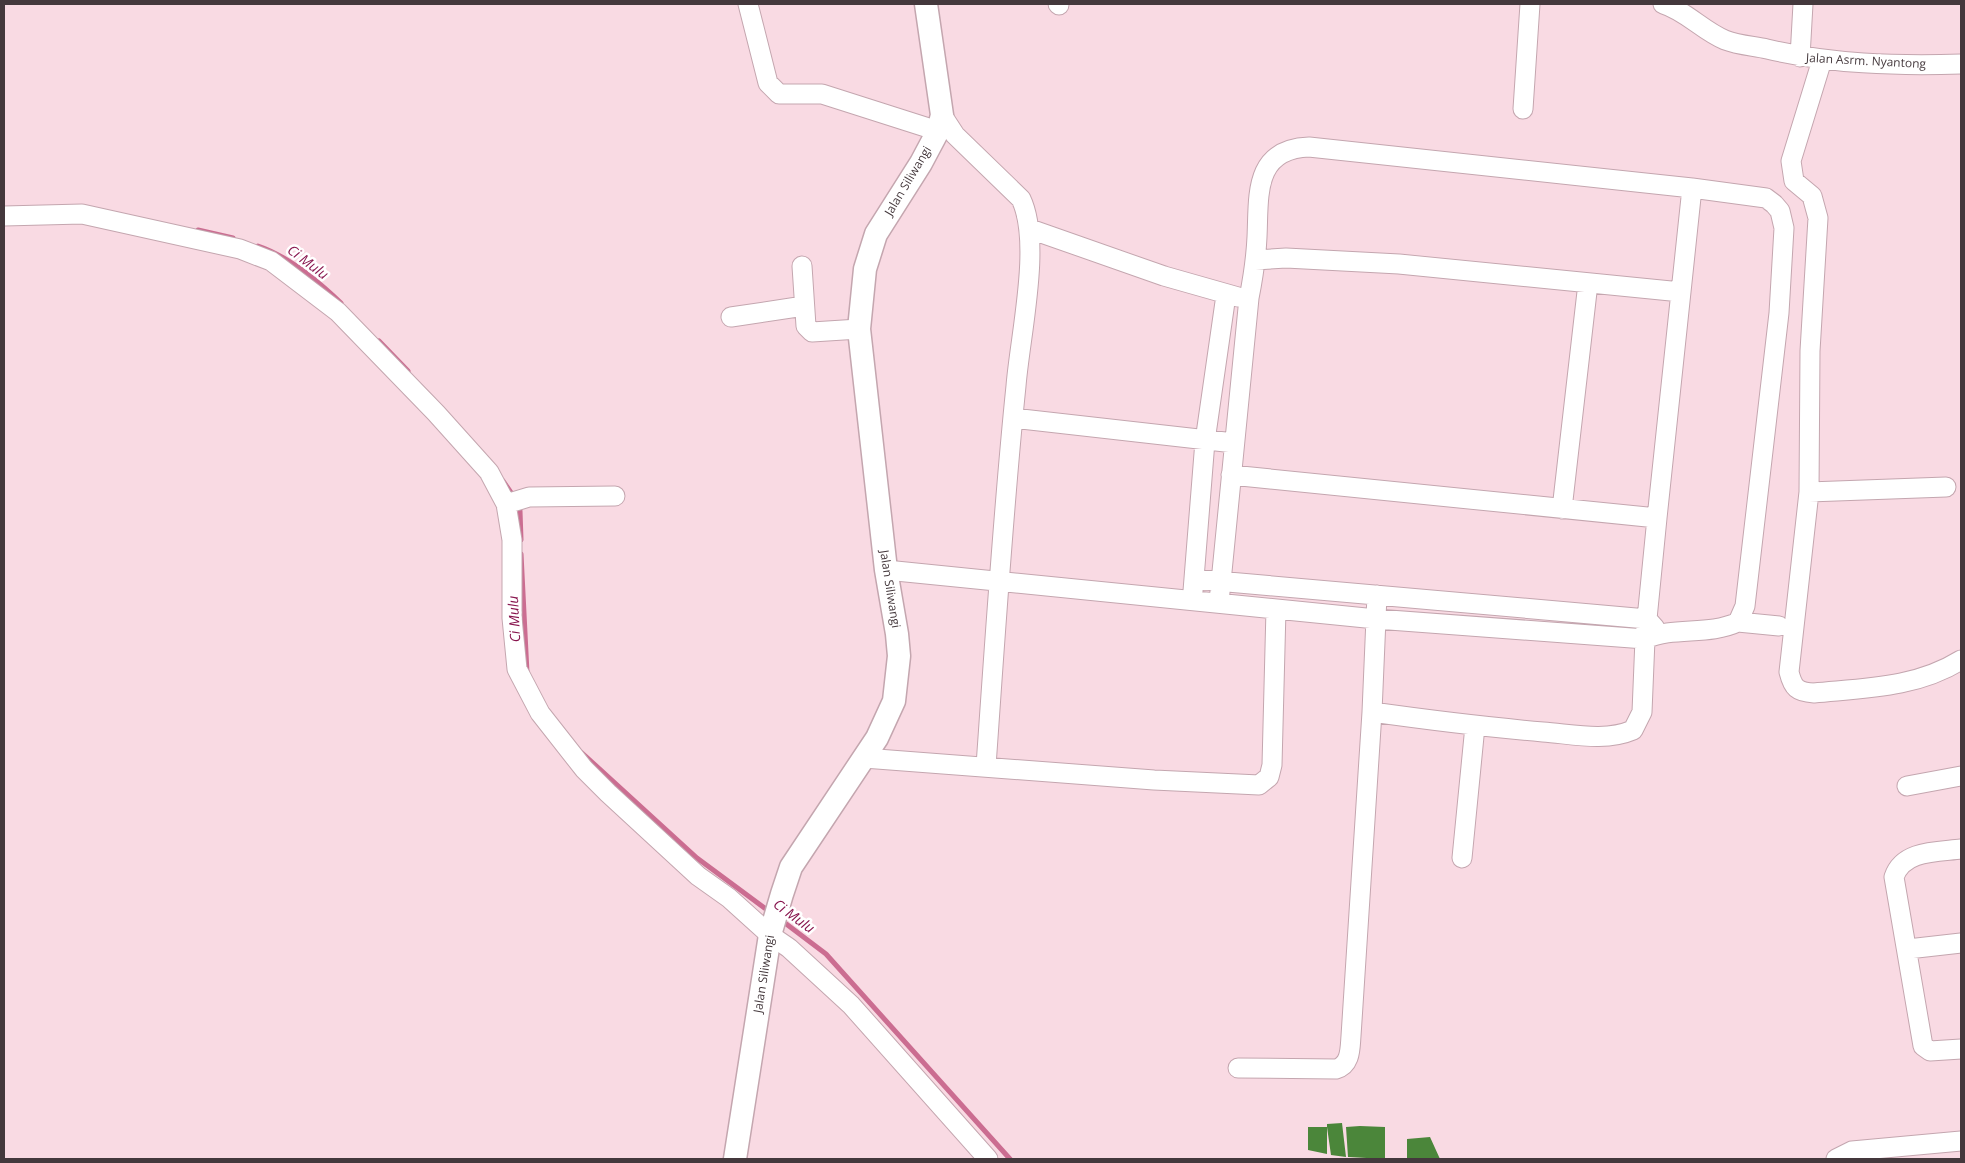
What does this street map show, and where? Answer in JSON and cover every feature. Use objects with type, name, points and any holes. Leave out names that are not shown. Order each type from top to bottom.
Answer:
[{"type":"street","points":[[748,4],[768,83],[775,91],[784,95],[822,94],[940,123],[1022,199],[1028,212],[1030,265],[1013,418],[986,766]]},
{"type":"street","points":[[926,4],[940,123]]},
{"type":"street","points":[[1523,108],[1530,4]]},
{"type":"street","name":"Jalan Asrm. Nyantong","points":[[1663,4],[1671,6],[1705,31],[1727,41],[1800,57],[1914,65],[1961,64]]},
{"type":"street","points":[[1800,57],[1803,4]]},
{"type":"street","points":[[1822,60],[1791,161],[1794,181],[1812,196],[1818,218],[1810,351],[1808,492],[1789,672],[1799,692],[1814,692],[1905,684],[1948,669],[1961,660]]},
{"type":"street","name":"Jalan Siliwangi","points":[[735,1159],[770,934],[791,868],[864,758],[886,721],[894,701],[899,656],[897,634],[886,570],[859,329],[865,269],[876,234],[921,163],[940,123]]},
{"type":"street","points":[[1218,602],[1249,298],[1256,260],[1258,192],[1263,174],[1270,163],[1294,147],[1692,188],[1766,198],[1780,211],[1784,228],[1773,375],[1745,606],[1738,622]]},
{"type":"street","points":[[1372,712],[1475,726],[1596,736],[1615,736],[1633,730],[1642,712],[1651,630],[1656,518],[1692,188]]},
{"type":"street","points":[[4,216],[82,214],[235,248],[271,261],[338,312],[394,369],[489,472],[507,504],[512,540],[512,618],[517,669],[540,713],[584,769],[608,793],[698,876],[729,898],[789,948],[850,1005],[988,1159]]},
{"type":"street","points":[[1030,229],[1164,276],[1226,295],[1249,298]]},
{"type":"street","points":[[1256,260],[1286,258],[1399,264],[1681,292]]},
{"type":"street","points":[[802,266],[806,326],[812,332],[859,329]]},
{"type":"street","points":[[1562,508],[1588,283]]},
{"type":"street","points":[[1192,600],[1205,441],[1226,295]]},
{"type":"street","points":[[732,317],[804,306]]},
{"type":"street","points":[[1013,418],[1234,443]]},
{"type":"street","points":[[1231,475],[1656,518]]},
{"type":"street","points":[[1808,492],[1946,487]]},
{"type":"street","points":[[507,504],[528,497],[615,496]]},
{"type":"street","points":[[886,570],[1376,619],[1489,627],[1721,630],[1738,622],[1779,626]]},
{"type":"street","points":[[1194,579],[1493,605],[1651,630]]},
{"type":"street","points":[[1238,1068],[1336,1069],[1342,1067],[1347,1061],[1350,1043],[1372,712],[1377,595]]},
{"type":"street","points":[[1489,627],[1493,605]]},
{"type":"street","points":[[864,758],[1154,780],[1259,785],[1265,782],[1272,765],[1276,608]]},
{"type":"street","points":[[1462,858],[1475,726]]},
{"type":"street","points":[[1907,786],[1961,776]]},
{"type":"street","points":[[1961,848],[1908,858],[1896,870],[1894,877],[1908,949],[1923,1046],[1930,1051],[1961,1049]]},
{"type":"street","points":[[1908,949],[1961,943]]},
{"type":"street","points":[[1836,1159],[1852,1151],[1928,1152],[1961,1141]]},
{"type":"building","points":[[1342,1123],[1346,1157],[1331,1155],[1327,1124]]},
{"type":"building","points":[[1308,1127],[1327,1127],[1327,1154],[1308,1150]]},
{"type":"building","points":[[1346,1127],[1385,1127],[1385,1159],[1348,1157]]},
{"type":"building","points":[[1430,1137],[1440,1159],[1407,1159],[1407,1139]]},
{"type":"waterway","name":"Ci Mulu","points":[[198,230],[233,238]]},
{"type":"waterway","name":"Ci Mulu","points":[[258,246],[269,250],[302,270],[341,303]]},
{"type":"waterway","name":"Ci Mulu","points":[[379,341],[408,371]]},
{"type":"waterway","name":"Ci Mulu","points":[[503,481],[514,497]]},
{"type":"waterway","name":"Ci Mulu","points":[[517,504],[520,511],[521,540]]},
{"type":"waterway","name":"Ci Mulu","points":[[521,554],[527,673]]},
{"type":"waterway","name":"Ci Mulu","points":[[582,753],[697,858],[770,912]]},
{"type":"waterway","name":"Ci Mulu","points":[[781,920],[826,954],[1010,1159]]}]
